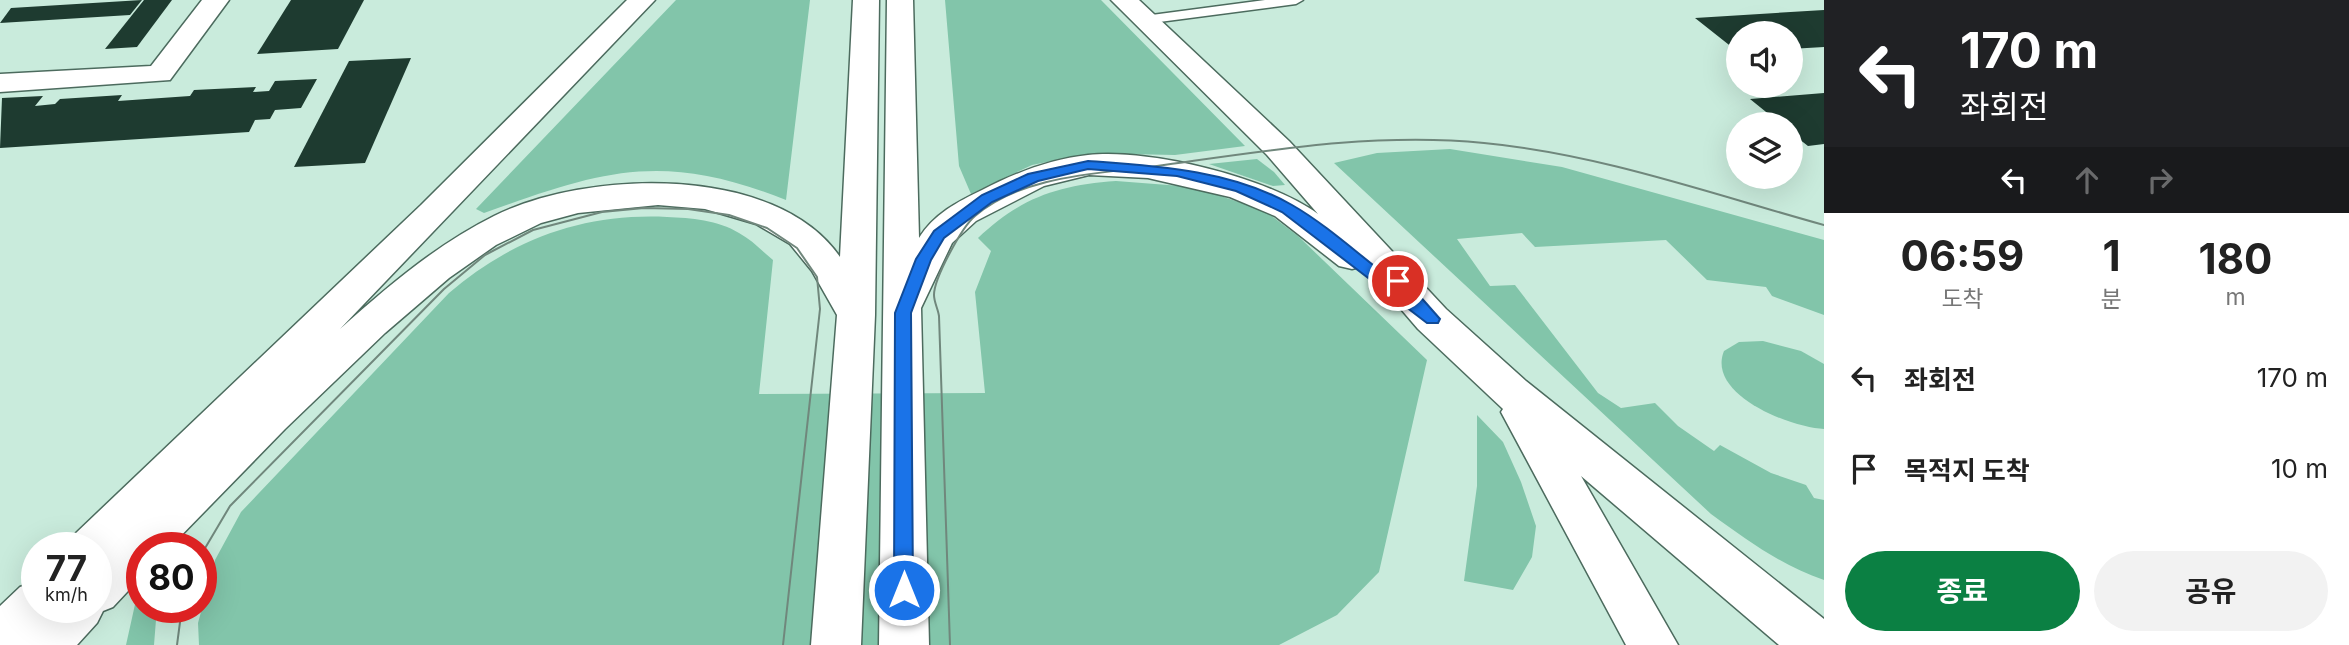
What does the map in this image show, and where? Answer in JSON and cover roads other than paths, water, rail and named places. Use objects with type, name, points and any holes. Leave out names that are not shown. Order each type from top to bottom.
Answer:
[{"type":"main road","points":[[0,83],[160,74],[216,0]]},
{"type":"main road","points":[[109,532],[433,213],[642,0]]},
{"type":"main road","points":[[836,645],[856,314],[866,0]]},
{"type":"main road","points":[[900,0],[904,645]]},
{"type":"main road","points":[[1134,10],[1278,148],[1432,319]]},
{"type":"main road","points":[[903,313],[924,259],[939,234],[964,213],[1033,177],[1088,165],[1148,167],[1202,177],[1240,188],[1275,203],[1317,229],[1432,319],[1511,392],[1817,645]]},
{"type":"main road","points":[[112,575],[256,429],[403,293],[463,249],[511,222],[589,202],[644,194],[690,195],[730,203],[771,216],[804,237],[856,314]]},
{"type":"main road","points":[[1511,392],[1653,645]]},
{"type":"main road","points":[[0,639],[21,619]]},
{"type":"main road","points":[[43,645],[64,623]]},
{"type":"lane","points":[[1134,10],[1296,0]]},
{"type":"tram line","points":[[950,645],[939,316],[934,295],[956,241],[975,216],[994,202],[1038,184],[1086,175],[1279,149],[1361,141],[1443,140],[1527,148],[1570,156],[1656,176],[1824,225]]},
{"type":"tram line","points":[[215,532],[230,506],[444,289],[485,255],[533,230],[602,212],[644,208],[688,209],[729,215],[767,228],[797,248],[817,277],[820,309],[783,645]]},
{"type":"tram line","points":[[177,645],[180,623]]}]
